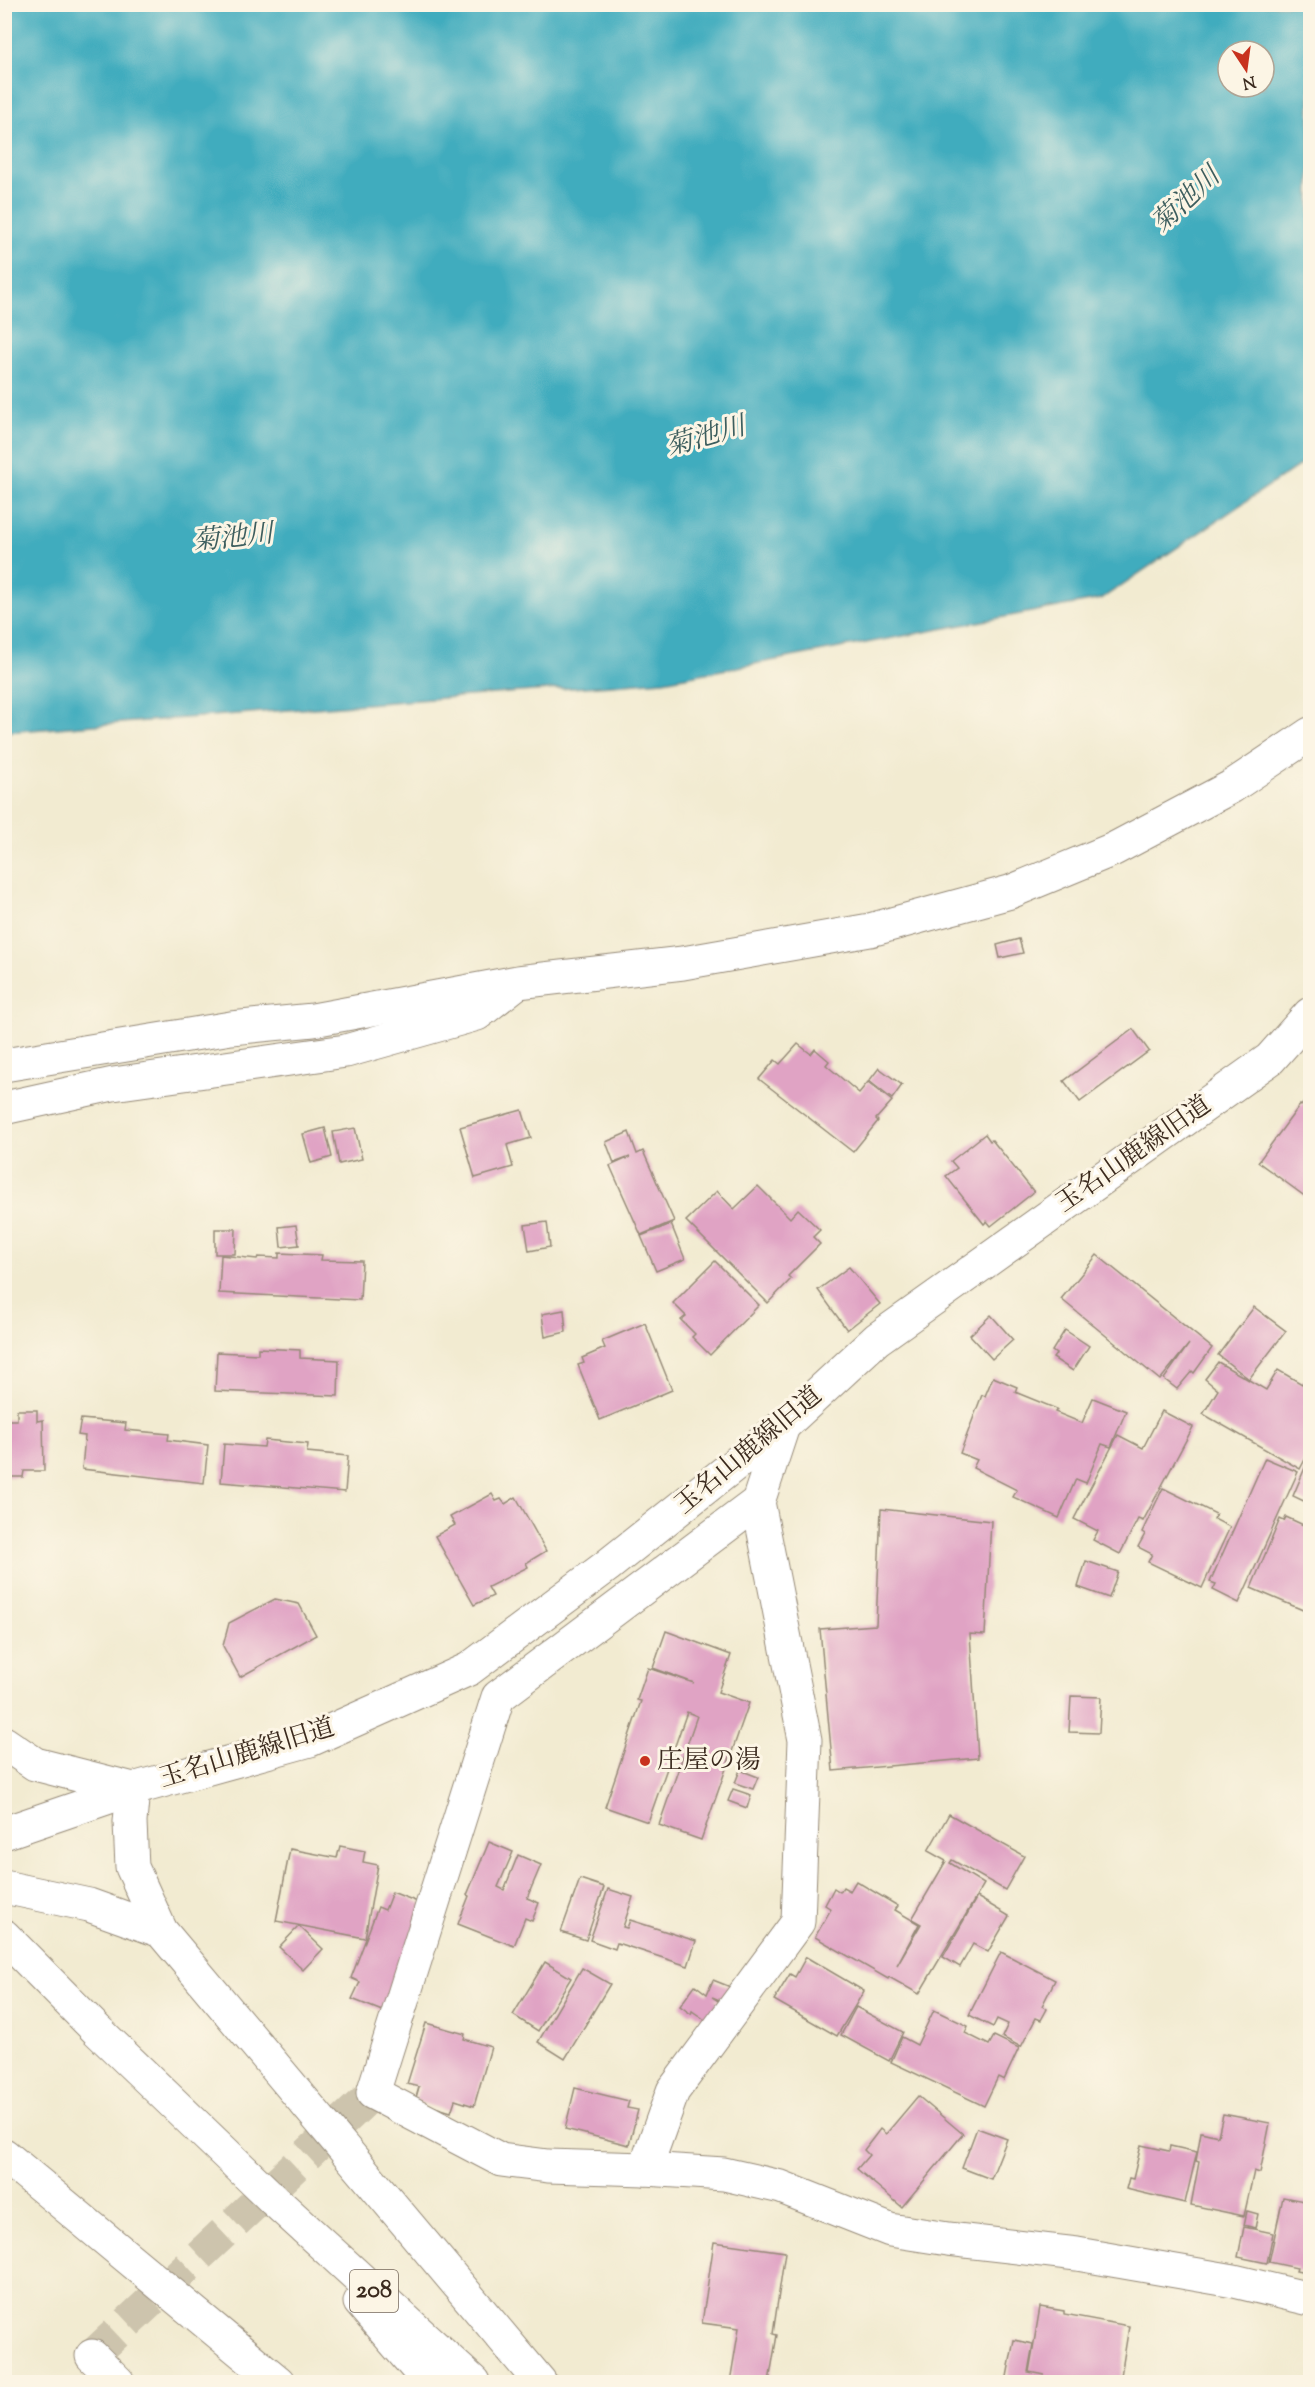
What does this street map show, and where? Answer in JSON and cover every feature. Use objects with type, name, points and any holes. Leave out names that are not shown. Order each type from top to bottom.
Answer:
[{"type":"main road","points":[[4,1065],[231,1028],[313,1020],[518,982],[683,963],[870,930],[1010,892],[1114,849],[1232,787],[1311,734]]},
{"type":"main road","points":[[4,1108],[113,1084],[346,1051],[477,1014],[518,982]]},
{"type":"main road","name":"玉名山鹿線旧道","points":[[4,1833],[133,1789],[310,1740],[470,1669],[608,1566],[783,1426],[877,1339],[1270,1059],[1311,1014]]},
{"type":"main road","points":[[645,2169],[673,2091],[798,1922],[805,1740],[758,1502],[783,1426]]},
{"type":"main road","points":[[758,1502],[498,1697],[373,2093],[501,2160],[548,2166],[724,2174],[781,2187],[890,2230],[1077,2254],[1234,2282],[1311,2299]]},
{"type":"main road","points":[[4,1743],[35,1764],[133,1789],[130,1822],[132,1867],[161,1931],[540,2382]]},
{"type":"main road","points":[[4,1887],[89,1905],[161,1931]]},
{"type":"main road","name":"208","points":[[4,1936],[97,2030],[274,2200],[473,2382]]},
{"type":"main road","points":[[4,2155],[278,2382]]},
{"type":"main road","name":"208","points":[[274,2200],[429,2382]]},
{"type":"main road","points":[[92,2356],[118,2382]]},
{"type":"water","name":"菊池川","points":[[5,4],[1310,5],[1310,458],[1101,599],[663,681],[5,732]]},
{"type":"building","points":[[1019,939],[1023,953],[1000,958],[997,945]]},
{"type":"building","points":[[1133,1029],[1149,1051],[1080,1102],[1064,1081]]},
{"type":"building","points":[[798,1044],[811,1054],[815,1049],[829,1061],[826,1065],[859,1093],[868,1082],[892,1101],[853,1152],[759,1079],[775,1060],[780,1064]]},
{"type":"building","points":[[879,1068],[902,1085],[892,1099],[869,1081]]},
{"type":"building","points":[[1310,1095],[1310,1200],[1258,1162]]},
{"type":"building","points":[[522,1110],[531,1138],[507,1145],[513,1167],[475,1178],[460,1127]]},
{"type":"building","points":[[325,1128],[332,1157],[311,1163],[303,1134]]},
{"type":"building","points":[[355,1128],[362,1159],[339,1164],[333,1132]]},
{"type":"building","points":[[629,1132],[637,1154],[643,1151],[674,1221],[641,1235],[610,1166],[630,1157],[614,1163],[606,1142]]},
{"type":"building","points":[[985,1134],[1034,1192],[991,1226],[987,1221],[984,1224],[946,1176],[957,1168],[951,1161]]},
{"type":"building","points":[[758,1186],[790,1218],[798,1209],[820,1230],[813,1237],[820,1244],[788,1276],[791,1279],[768,1303],[686,1221],[717,1191],[734,1209]]},
{"type":"building","points":[[547,1222],[550,1247],[529,1251],[525,1225]]},
{"type":"building","points":[[671,1224],[685,1259],[656,1271],[641,1236]]},
{"type":"building","points":[[296,1225],[299,1245],[281,1247],[279,1227]]},
{"type":"building","points":[[215,1229],[236,1229],[235,1254],[215,1254]]},
{"type":"building","points":[[279,1253],[322,1255],[321,1260],[362,1261],[360,1300],[219,1293],[221,1255],[257,1259],[258,1257],[279,1258]]},
{"type":"building","points":[[1097,1255],[1212,1348],[1194,1373],[1192,1371],[1177,1389],[1164,1379],[1189,1344],[1160,1380],[1061,1299]]},
{"type":"building","points":[[715,1261],[759,1305],[710,1355],[692,1337],[695,1334],[681,1320],[686,1316],[673,1303]]},
{"type":"building","points":[[849,1267],[880,1304],[847,1330],[818,1290]]},
{"type":"building","points":[[1254,1307],[1286,1331],[1249,1379],[1218,1355]]},
{"type":"building","points":[[564,1310],[566,1332],[545,1337],[542,1314]]},
{"type":"building","points":[[991,1315],[1013,1340],[992,1359],[970,1335]]},
{"type":"building","points":[[645,1323],[672,1390],[600,1420],[578,1365],[584,1363],[582,1358],[605,1348],[602,1341]]},
{"type":"building","points":[[1065,1330],[1089,1346],[1073,1371],[1053,1358],[1056,1354],[1052,1351]]},
{"type":"building","points":[[258,1348],[300,1350],[300,1358],[339,1360],[338,1396],[215,1391],[217,1352],[258,1354]]},
{"type":"building","points":[[1218,1362],[1266,1390],[1278,1370],[1302,1384],[1307,1376],[1310,1377],[1310,1450],[1300,1469],[1203,1414],[1218,1390],[1205,1379]]},
{"type":"building","points":[[993,1377],[1017,1387],[1015,1392],[1057,1409],[1055,1412],[1082,1423],[1093,1398],[1126,1411],[1111,1447],[1102,1444],[1086,1483],[1076,1479],[1059,1518],[1013,1497],[1017,1490],[973,1468],[977,1460],[960,1453],[982,1395],[985,1396]]},
{"type":"building","points":[[17,1410],[37,1410],[37,1421],[43,1420],[44,1471],[24,1471],[23,1477],[4,1477],[4,1420],[17,1420]]},
{"type":"building","points":[[1162,1411],[1193,1427],[1143,1521],[1138,1519],[1120,1554],[1093,1540],[1098,1531],[1074,1519],[1118,1435],[1143,1448]]},
{"type":"building","points":[[81,1419],[126,1423],[125,1430],[169,1434],[168,1440],[208,1445],[204,1483],[82,1469],[85,1436],[78,1435]]},
{"type":"building","points":[[265,1440],[308,1444],[307,1452],[348,1456],[345,1492],[221,1482],[224,1444],[264,1447]]},
{"type":"building","points":[[1310,1456],[1310,1504],[1293,1496]]},
{"type":"building","points":[[1265,1458],[1298,1472],[1239,1603],[1213,1590],[1216,1584],[1210,1582]]},
{"type":"building","points":[[1163,1488],[1216,1514],[1214,1519],[1230,1527],[1202,1588],[1148,1562],[1152,1554],[1138,1547],[1145,1534],[1142,1532]]},
{"type":"building","points":[[492,1494],[496,1501],[501,1499],[505,1504],[516,1497],[546,1551],[526,1563],[528,1567],[488,1587],[493,1596],[474,1605],[435,1536],[455,1525],[450,1517]]},
{"type":"building","points":[[881,1509],[991,1521],[985,1635],[970,1634],[978,1758],[833,1771],[820,1629],[876,1625]]},
{"type":"building","points":[[1286,1517],[1310,1528],[1310,1613],[1251,1588],[1280,1519],[1284,1521]]},
{"type":"building","points":[[1086,1561],[1118,1572],[1109,1598],[1078,1587]]},
{"type":"building","points":[[275,1599],[299,1604],[316,1635],[240,1677],[223,1646],[229,1623]]},
{"type":"building","name":"庄屋の湯","points":[[666,1631],[731,1655],[718,1692],[749,1703],[701,1840],[659,1825],[697,1716],[687,1712],[648,1822],[605,1807],[641,1701],[637,1700],[648,1668],[694,1683],[653,1668]]},
{"type":"building","points":[[1071,1696],[1101,1697],[1099,1733],[1069,1732]]},
{"type":"building","points":[[740,1770],[758,1777],[753,1789],[735,1783]]},
{"type":"building","points":[[733,1789],[751,1795],[747,1808],[728,1801]]},
{"type":"building","points":[[949,1814],[1024,1856],[1005,1890],[952,1860],[950,1863],[984,1884],[919,1994],[815,1937],[831,1909],[825,1905],[834,1888],[840,1892],[843,1887],[850,1891],[856,1881],[898,1906],[895,1910],[919,1924],[897,1965],[921,1924],[912,1919],[946,1861],[928,1851]]},
{"type":"building","points":[[489,1842],[513,1852],[498,1887],[504,1890],[518,1855],[541,1865],[527,1898],[539,1903],[532,1921],[525,1918],[514,1946],[458,1924],[469,1896],[467,1895]]},
{"type":"building","points":[[340,1846],[365,1851],[363,1862],[378,1865],[365,1938],[276,1921],[290,1849],[337,1858]]},
{"type":"building","points":[[580,1879],[604,1887],[586,1940],[561,1932]]},
{"type":"building","points":[[608,1889],[633,1897],[623,1927],[627,1928],[630,1920],[696,1941],[688,1966],[617,1943],[615,1949],[590,1940]]},
{"type":"building","points":[[392,1892],[428,1906],[387,2013],[352,1999],[360,1982],[351,1978],[378,1907],[385,1910]]},
{"type":"building","points":[[977,1897],[1009,1916],[988,1952],[973,1944],[960,1967],[943,1957]]},
{"type":"building","points":[[299,1926],[323,1949],[303,1970],[279,1947]]},
{"type":"building","points":[[1001,1952],[1055,1980],[1042,2006],[1047,2009],[1041,2020],[1036,2018],[1021,2047],[1002,2037],[1008,2024],[997,2019],[993,2027],[969,2015]]},
{"type":"building","points":[[806,1957],[864,1991],[837,2036],[774,2000],[790,1974],[795,1977]]},
{"type":"building","points":[[545,1962],[571,1978],[538,2031],[513,2015]]},
{"type":"building","points":[[582,1968],[610,1984],[565,2059],[538,2042]]},
{"type":"building","points":[[713,1980],[738,1990],[732,2005],[712,1997],[727,2007],[714,2026],[680,2006],[695,1985],[707,1994]]},
{"type":"building","points":[[856,2007],[903,2032],[889,2061],[841,2035]]},
{"type":"building","points":[[934,2010],[968,2026],[965,2033],[989,2045],[994,2036],[1019,2048],[1004,2080],[998,2077],[984,2106],[891,2062],[902,2037],[917,2045]]},
{"type":"building","points":[[426,2023],[465,2034],[464,2039],[491,2047],[474,2106],[455,2100],[451,2112],[415,2101],[419,2087],[407,2084]]},
{"type":"building","points":[[575,2088],[629,2101],[627,2108],[638,2110],[629,2145],[565,2129]]},
{"type":"building","points":[[918,2096],[963,2134],[902,2207],[857,2169],[869,2155],[864,2150],[880,2129],[886,2134]]},
{"type":"building","points":[[1223,2114],[1270,2123],[1260,2173],[1254,2171],[1244,2216],[1191,2205],[1199,2162],[1196,2161],[1201,2132],[1218,2136]]},
{"type":"building","points":[[977,2128],[1007,2139],[991,2179],[962,2168]]},
{"type":"building","points":[[1141,2145],[1169,2151],[1170,2146],[1197,2152],[1185,2203],[1126,2189],[1129,2178],[1133,2179]]},
{"type":"building","points":[[1283,2197],[1310,2202],[1310,2274],[1296,2271],[1297,2268],[1269,2262]]},
{"type":"building","points":[[1247,2211],[1258,2214],[1255,2228],[1244,2225]]},
{"type":"building","points":[[1244,2227],[1273,2233],[1267,2263],[1238,2257]]},
{"type":"building","points":[[714,2242],[785,2252],[773,2334],[777,2335],[769,2382],[730,2382],[739,2328],[702,2323]]},
{"type":"building","points":[[1040,2307],[1064,2311],[1064,2314],[1129,2326],[1120,2382],[1006,2382],[1014,2340],[1033,2344],[1028,2372],[1044,2375],[1029,2372]]},
{"type":"tunnel","points":[[92,2356],[373,2093]]},
{"type":"place","name":"庄屋の湯","points":[[645,1761]]}]
